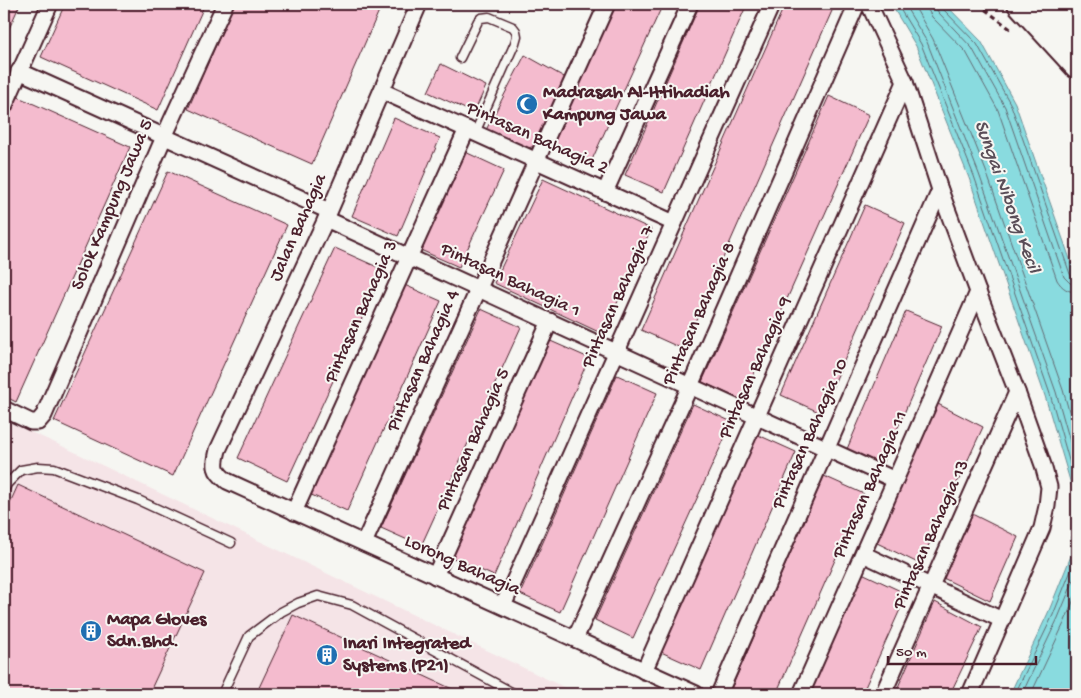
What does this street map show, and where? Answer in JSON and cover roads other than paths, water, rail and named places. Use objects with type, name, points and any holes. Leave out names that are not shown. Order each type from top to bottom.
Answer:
[{"type":"highway","points":[[1053,4],[1077,20]]},
{"type":"main road","points":[[1020,4],[1077,66]]},
{"type":"main road","points":[[1026,4],[1077,39]]},
{"type":"street","points":[[4,107],[50,4]]},
{"type":"street","name":"Solok Kampung Jawa 5","points":[[4,409],[31,422],[38,422],[44,415],[164,137],[226,4]]},
{"type":"street","name":"Jalan Bahagia","points":[[216,468],[218,450],[328,215],[419,4]]},
{"type":"street","name":"Pintasan Bahagia 4","points":[[364,543],[607,4]]},
{"type":"street","points":[[605,192],[690,4]]},
{"type":"street","name":"Pintasan Bahagia 7","points":[[503,606],[772,4]]},
{"type":"street","name":"Pintasan Bahagia 8","points":[[575,639],[690,386],[857,4]]},
{"type":"street","points":[[869,4],[905,82],[940,190],[1017,392],[1050,487],[1042,528],[970,694]]},
{"type":"street","name":"Pintasan Bahagia 1","points":[[19,71],[328,215],[409,257],[895,480]]},
{"type":"street","name":"Pintasan Bahagia 9","points":[[644,671],[905,82]]},
{"type":"street","name":"Pintasan Bahagia 2","points":[[382,91],[674,223]]},
{"type":"street","name":"Pintasan Bahagia 3","points":[[294,512],[409,257],[471,131]]},
{"type":"street","name":"Pintasan Bahagia 10","points":[[719,694],[940,190]]},
{"type":"street","name":"Pintasan Bahagia 11","points":[[801,694],[978,292]]},
{"type":"street","name":"Pintasan Bahagia 5","points":[[436,576],[550,321]]},
{"type":"street","name":"Pintasan Bahagia 13","points":[[883,694],[1017,392]]},
{"type":"street","name":"Lorong Bahagia","points":[[216,468],[219,475],[227,481],[696,694]]},
{"type":"street","points":[[863,554],[1002,620]]},
{"type":"lane","points":[[460,58],[481,18],[489,17],[513,27],[516,31],[515,44],[471,131]]},
{"type":"lane","points":[[4,491],[7,484],[21,470],[38,467],[54,468],[138,500],[231,543]]},
{"type":"lane","points":[[222,694],[249,636],[281,612],[298,603],[318,596],[352,605],[516,694]]},
{"type":"water","name":"Sungai Nibong Kecil","points":[[891,4],[945,4],[981,41],[1015,103],[1077,279],[1077,694],[1010,694],[1048,613],[1071,556],[1073,491],[1045,396],[969,178],[916,46]]},
{"type":"place","name":"Madrasah Al-Ittihadiah Kampung Jawa","points":[[527,104]]},
{"type":"place","name":"Mapa Gloves Sdn.Bhd.","points":[[91,631]]},
{"type":"place","name":"Inari Integrated Systems (P21)","points":[[327,655]]}]
